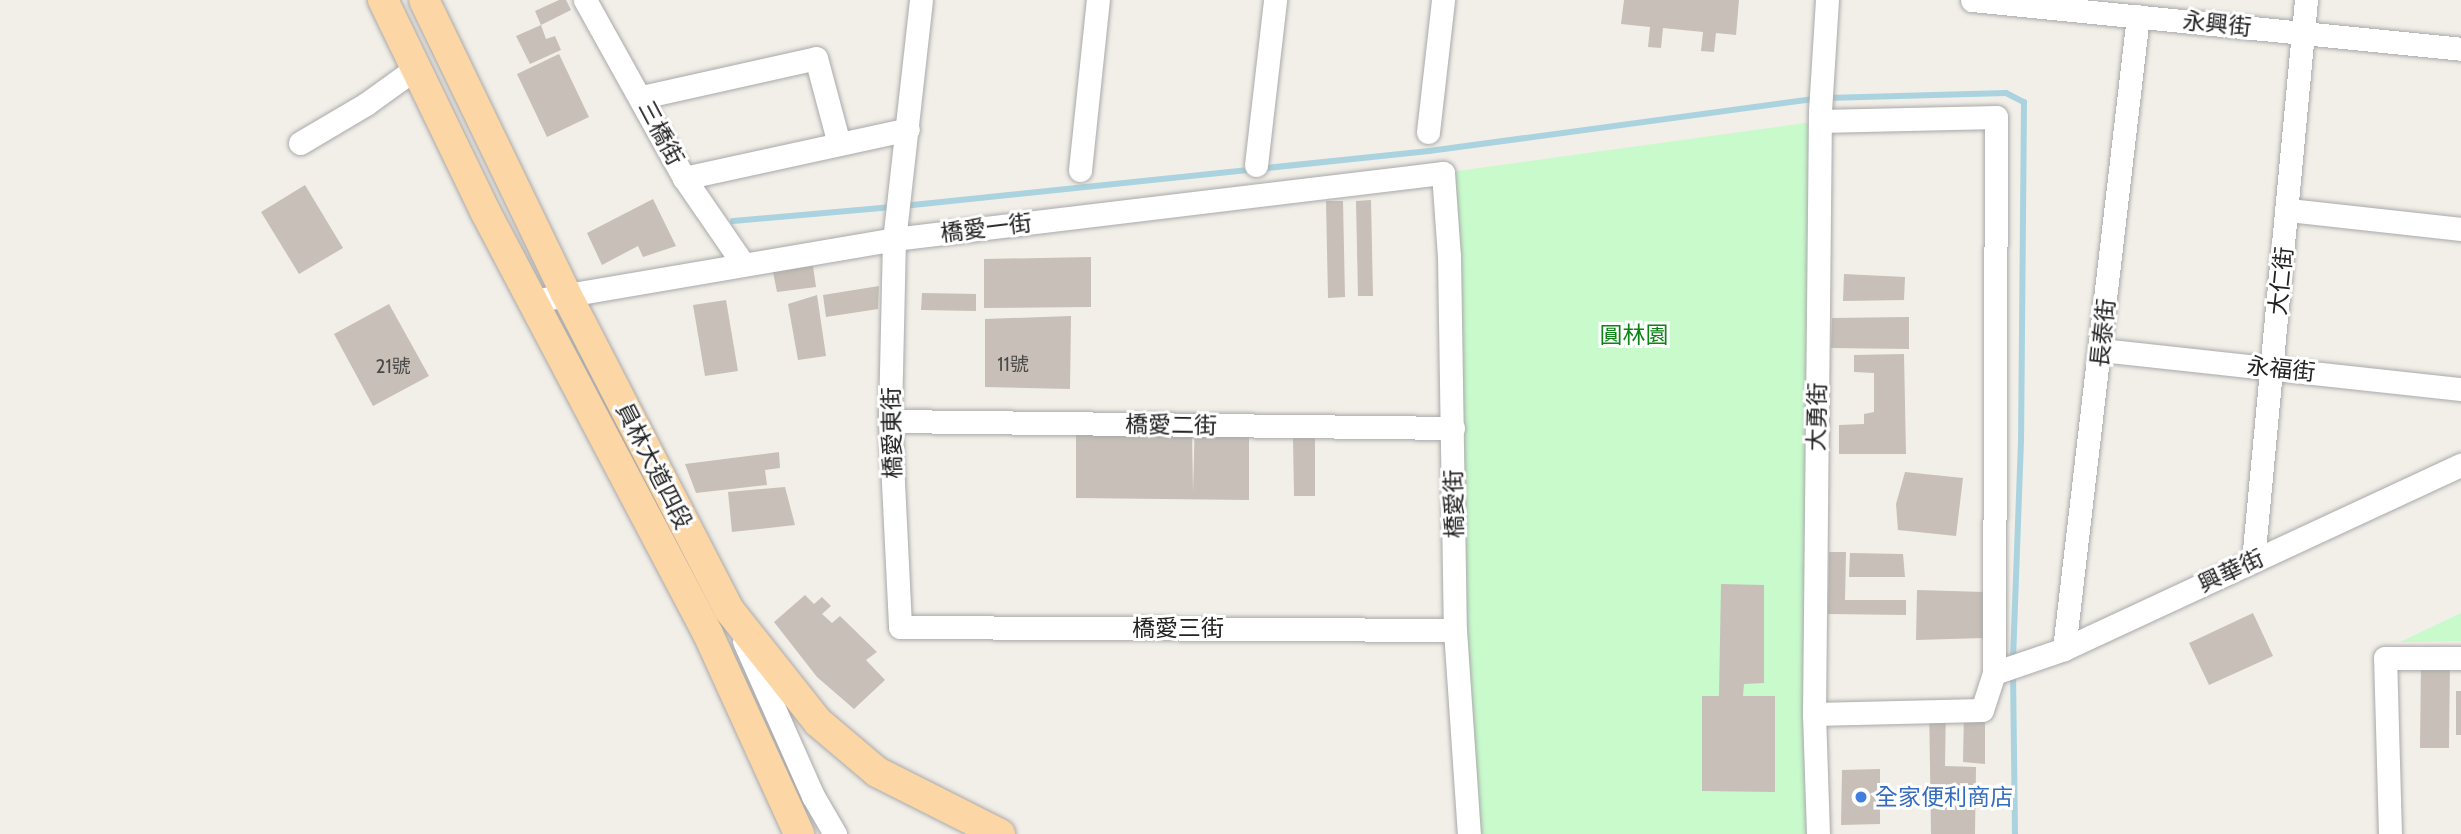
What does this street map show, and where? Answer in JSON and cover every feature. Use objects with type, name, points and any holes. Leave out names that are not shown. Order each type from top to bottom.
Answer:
[{"type":"main road","name":"員林大道四段","points":[[383,0],[630,493],[708,634],[799,834]]},
{"type":"main road","name":"員林大道四段","points":[[424,0],[565,292],[730,611],[818,722],[877,772],[1000,834]]},
{"type":"street","name":"三橋街","points":[[585,0],[642,97],[684,178],[742,262]]},
{"type":"street","name":"橋愛東街","points":[[900,627],[890,421],[895,232],[921,0]]},
{"type":"street","points":[[1080,170],[1098,0]]},
{"type":"street","points":[[1256,165],[1275,0]]},
{"type":"street","points":[[1428,132],[1443,0]]},
{"type":"street","name":"大勇街","points":[[1818,834],[1814,715],[1820,87],[1827,0]]},
{"type":"street","name":"永興街","points":[[1972,0],[2461,49]]},
{"type":"street","name":"大仁街","points":[[2253,561],[2306,0]]},
{"type":"street","name":"長泰街","points":[[2064,649],[2138,16]]},
{"type":"street","points":[[642,97],[816,58],[839,144]]},
{"type":"street","points":[[300,143],[416,68]]},
{"type":"street","points":[[1814,715],[1982,710],[1997,672],[1996,117],[1820,116]]},
{"type":"street","points":[[684,178],[908,129]]},
{"type":"street","name":"橋愛一街","points":[[533,300],[895,232],[1443,173]]},
{"type":"street","name":"橋愛街","points":[[1443,173],[1453,428],[1455,629],[1469,834]]},
{"type":"street","points":[[2288,210],[2461,229]]},
{"type":"street","name":"永福街","points":[[2101,350],[2461,389]]},
{"type":"street","name":"橋愛二街","points":[[890,421],[1453,428]]},
{"type":"street","name":"興華街","points":[[1997,672],[2064,649],[2461,465]]},
{"type":"street","points":[[730,611],[813,796],[835,834]]},
{"type":"street","name":"橋愛三街","points":[[900,627],[1455,629]]},
{"type":"street","points":[[2390,834],[2385,658],[2461,658]]},
{"type":"green space","name":"圓林園","points":[[1820,121],[1818,834],[1469,834],[1443,173]]},
{"type":"green space","points":[[2461,613],[2461,641],[2400,642]]},
{"type":"building","points":[[559,0],[566,0],[571,10],[541,25],[535,11]]},
{"type":"building","points":[[1624,0],[1739,0],[1736,35],[1716,33],[1714,52],[1701,51],[1703,32],[1663,28],[1661,48],[1648,47],[1650,27],[1621,24]]},
{"type":"building","points":[[541,25],[546,39],[555,36],[561,50],[530,64],[516,36]]},
{"type":"building","points":[[559,54],[589,117],[547,137],[517,74]]},
{"type":"building","points":[[305,185],[343,248],[299,274],[261,212]]},
{"type":"building","points":[[653,199],[676,246],[643,257],[638,246],[602,265],[587,233]]},
{"type":"building","points":[[1371,200],[1373,296],[1358,296],[1356,201]]},
{"type":"building","points":[[1326,201],[1343,201],[1345,297],[1328,298]]},
{"type":"building","points":[[1091,257],[1091,307],[984,308],[984,259]]},
{"type":"building","points":[[813,266],[816,287],[777,292],[773,272]]},
{"type":"building","points":[[1844,274],[1905,277],[1904,300],[1843,301]]},
{"type":"building","points":[[879,286],[878,309],[826,317],[823,295]]},
{"type":"building","points":[[922,293],[976,294],[976,311],[921,310]]},
{"type":"building","points":[[817,295],[826,356],[798,360],[788,304]]},
{"type":"building","points":[[726,300],[738,371],[705,376],[693,305]]},
{"type":"building","points":[[389,304],[429,376],[373,406],[334,334]]},
{"type":"building","points":[[1071,316],[1070,389],[985,387],[985,319]]},
{"type":"building","points":[[1909,317],[1909,349],[1831,348],[1832,318]]},
{"type":"building","points":[[1904,354],[1906,454],[1839,454],[1839,425],[1864,424],[1864,414],[1874,412],[1874,373],[1854,372],[1854,355]]},
{"type":"building","points":[[1195,417],[1249,418],[1249,500],[1076,498],[1076,431],[1192,430],[1193,492]]},
{"type":"building","points":[[1293,438],[1315,438],[1315,496],[1294,496]]},
{"type":"building","points":[[779,452],[780,468],[765,470],[767,485],[696,493],[685,464]]},
{"type":"building","points":[[1905,472],[1963,478],[1956,536],[1898,530],[1896,504]]},
{"type":"building","points":[[785,487],[795,525],[732,532],[728,492]]},
{"type":"building","points":[[1829,552],[1846,552],[1845,600],[1906,600],[1906,615],[1828,614]]},
{"type":"building","points":[[1850,553],[1903,554],[1905,577],[1849,577]]},
{"type":"building","points":[[1721,584],[1764,585],[1764,683],[1744,684],[1743,696],[1775,696],[1775,792],[1702,791],[1702,696],[1719,696]]},
{"type":"building","points":[[1917,590],[1984,592],[1984,638],[1916,640]]},
{"type":"building","points":[[805,595],[814,604],[822,597],[831,606],[822,614],[832,623],[840,616],[877,652],[866,660],[885,680],[854,709],[817,677],[774,622]]},
{"type":"building","points":[[2253,613],[2273,656],[2209,685],[2189,643]]},
{"type":"building","points":[[2421,660],[2450,660],[2449,748],[2420,748]]},
{"type":"building","points":[[2456,691],[2461,691],[2461,735],[2456,735]]},
{"type":"building","points":[[1929,702],[1946,703],[1945,766],[1976,767],[1975,834],[1931,834]]},
{"type":"building","points":[[1964,710],[1985,710],[1985,764],[1963,762]]},
{"type":"building","name":"全家便利商店","points":[[1880,769],[1880,824],[1841,825],[1842,770]]},
{"type":"waterway","points":[[1827,98],[2006,93],[2024,102],[2021,441],[2013,661]]},
{"type":"waterway","points":[[903,206],[1429,151],[1816,99]]},
{"type":"waterway","points":[[733,221],[892,207]]},
{"type":"waterway","points":[[2013,672],[2015,834]]},
{"type":"place","name":"全家便利商店","points":[[1861,797]]}]
